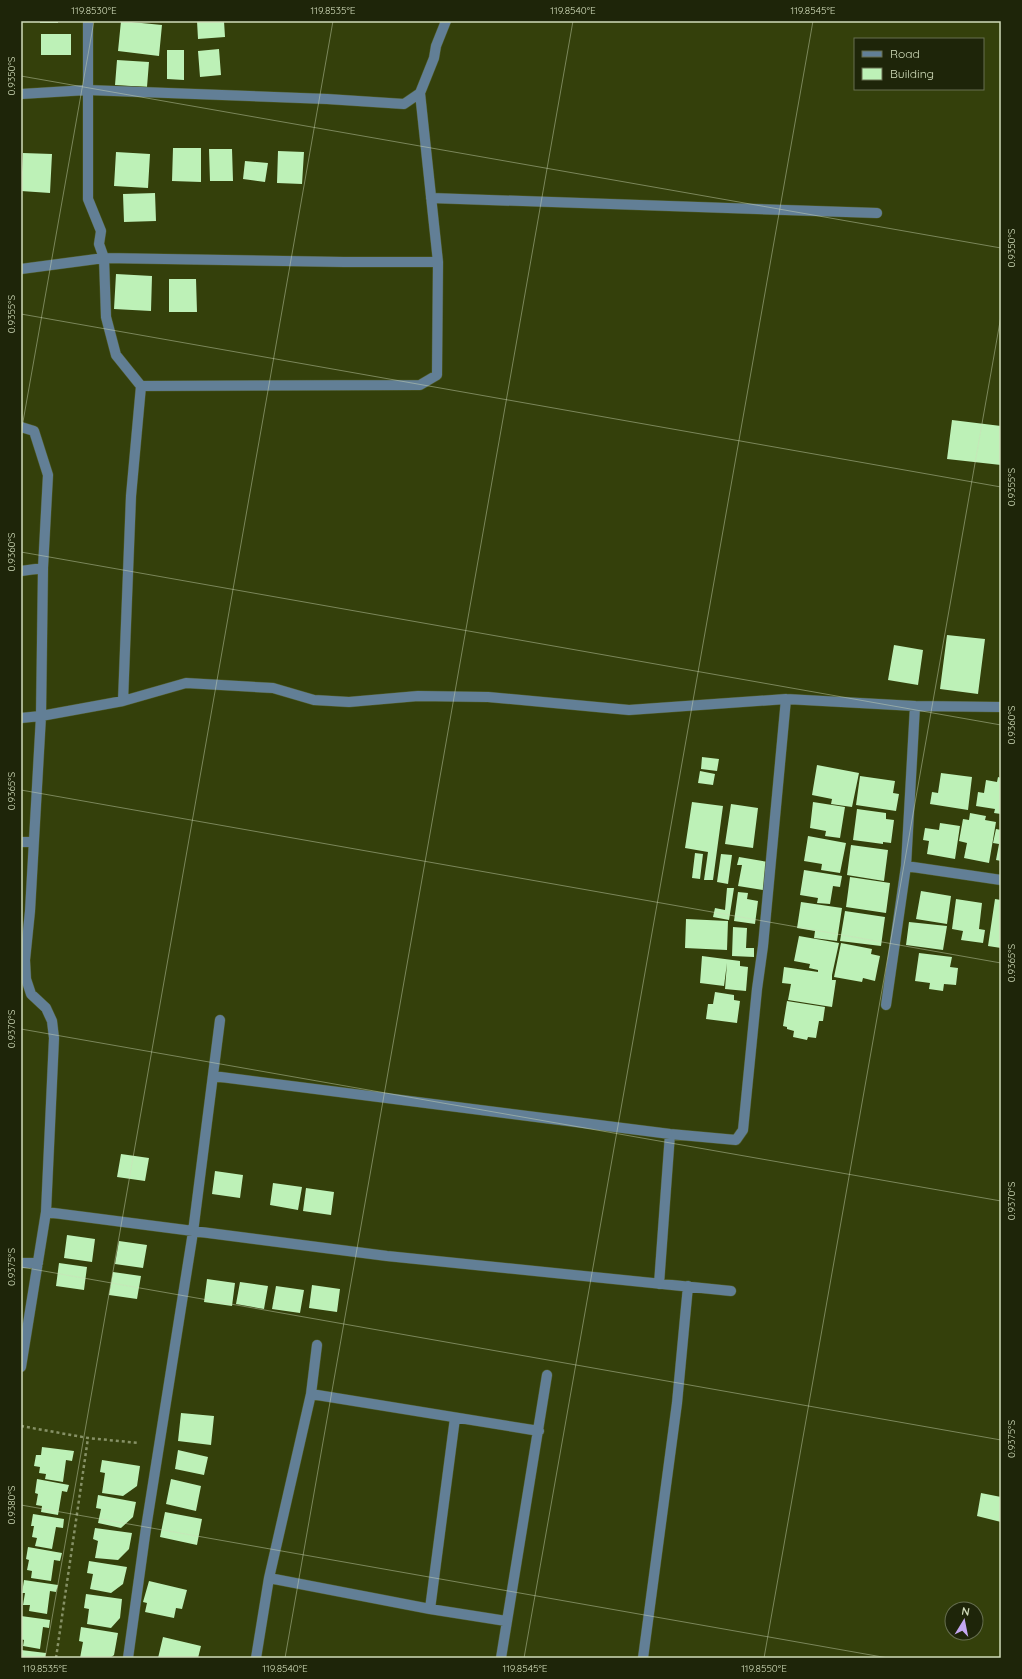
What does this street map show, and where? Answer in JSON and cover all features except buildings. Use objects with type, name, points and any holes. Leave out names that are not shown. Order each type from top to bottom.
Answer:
[{"type":"street","points":[[88,21],[88,199],[101,231],[99,244],[104,258],[106,317],[116,356],[141,386],[131,496],[122,701]]},
{"type":"street","points":[[141,386],[420,385],[437,375],[438,262],[420,93],[434,58],[436,46],[446,21]]},
{"type":"street","points":[[21,94],[87,90],[327,99],[404,104],[420,93]]},
{"type":"street","points":[[431,198],[877,213]]},
{"type":"street","points":[[21,268],[104,258],[438,262]]},
{"type":"street","points":[[21,427],[34,431],[48,474],[43,568],[41,716],[30,911],[24,979],[31,994],[46,1008],[52,1021],[54,1038],[46,1212],[21,1367]]},
{"type":"street","points":[[21,571],[43,568]]},
{"type":"street","points":[[21,718],[41,716],[122,701],[186,683],[273,688],[314,700],[349,702],[418,696],[488,697],[629,710],[786,699],[915,706],[1001,707]]},
{"type":"street","points":[[213,1076],[670,1134],[736,1140],[743,1130],[757,989],[763,946],[786,699]]},
{"type":"street","points":[[886,1005],[906,866],[915,706]]},
{"type":"street","points":[[21,842],[33,842]]},
{"type":"street","points":[[906,866],[1001,880]]},
{"type":"street","points":[[128,1658],[193,1232],[220,1020]]},
{"type":"street","points":[[659,1284],[670,1134]]},
{"type":"street","points":[[46,1212],[387,1256],[731,1291]]},
{"type":"street","points":[[21,1263],[38,1263]]},
{"type":"street","points":[[643,1658],[677,1402],[688,1286]]},
{"type":"street","points":[[256,1658],[269,1578],[311,1394],[317,1345]]},
{"type":"street","points":[[501,1658],[547,1375]]},
{"type":"street","points":[[311,1394],[539,1431]]},
{"type":"street","points":[[430,1609],[455,1418]]},
{"type":"street","points":[[269,1578],[430,1609],[506,1621]]},
{"type":"path","points":[[21,1426],[88,1438],[146,1444],[159,1448]]},
{"type":"path","points":[[56,1658],[88,1438]]}]
